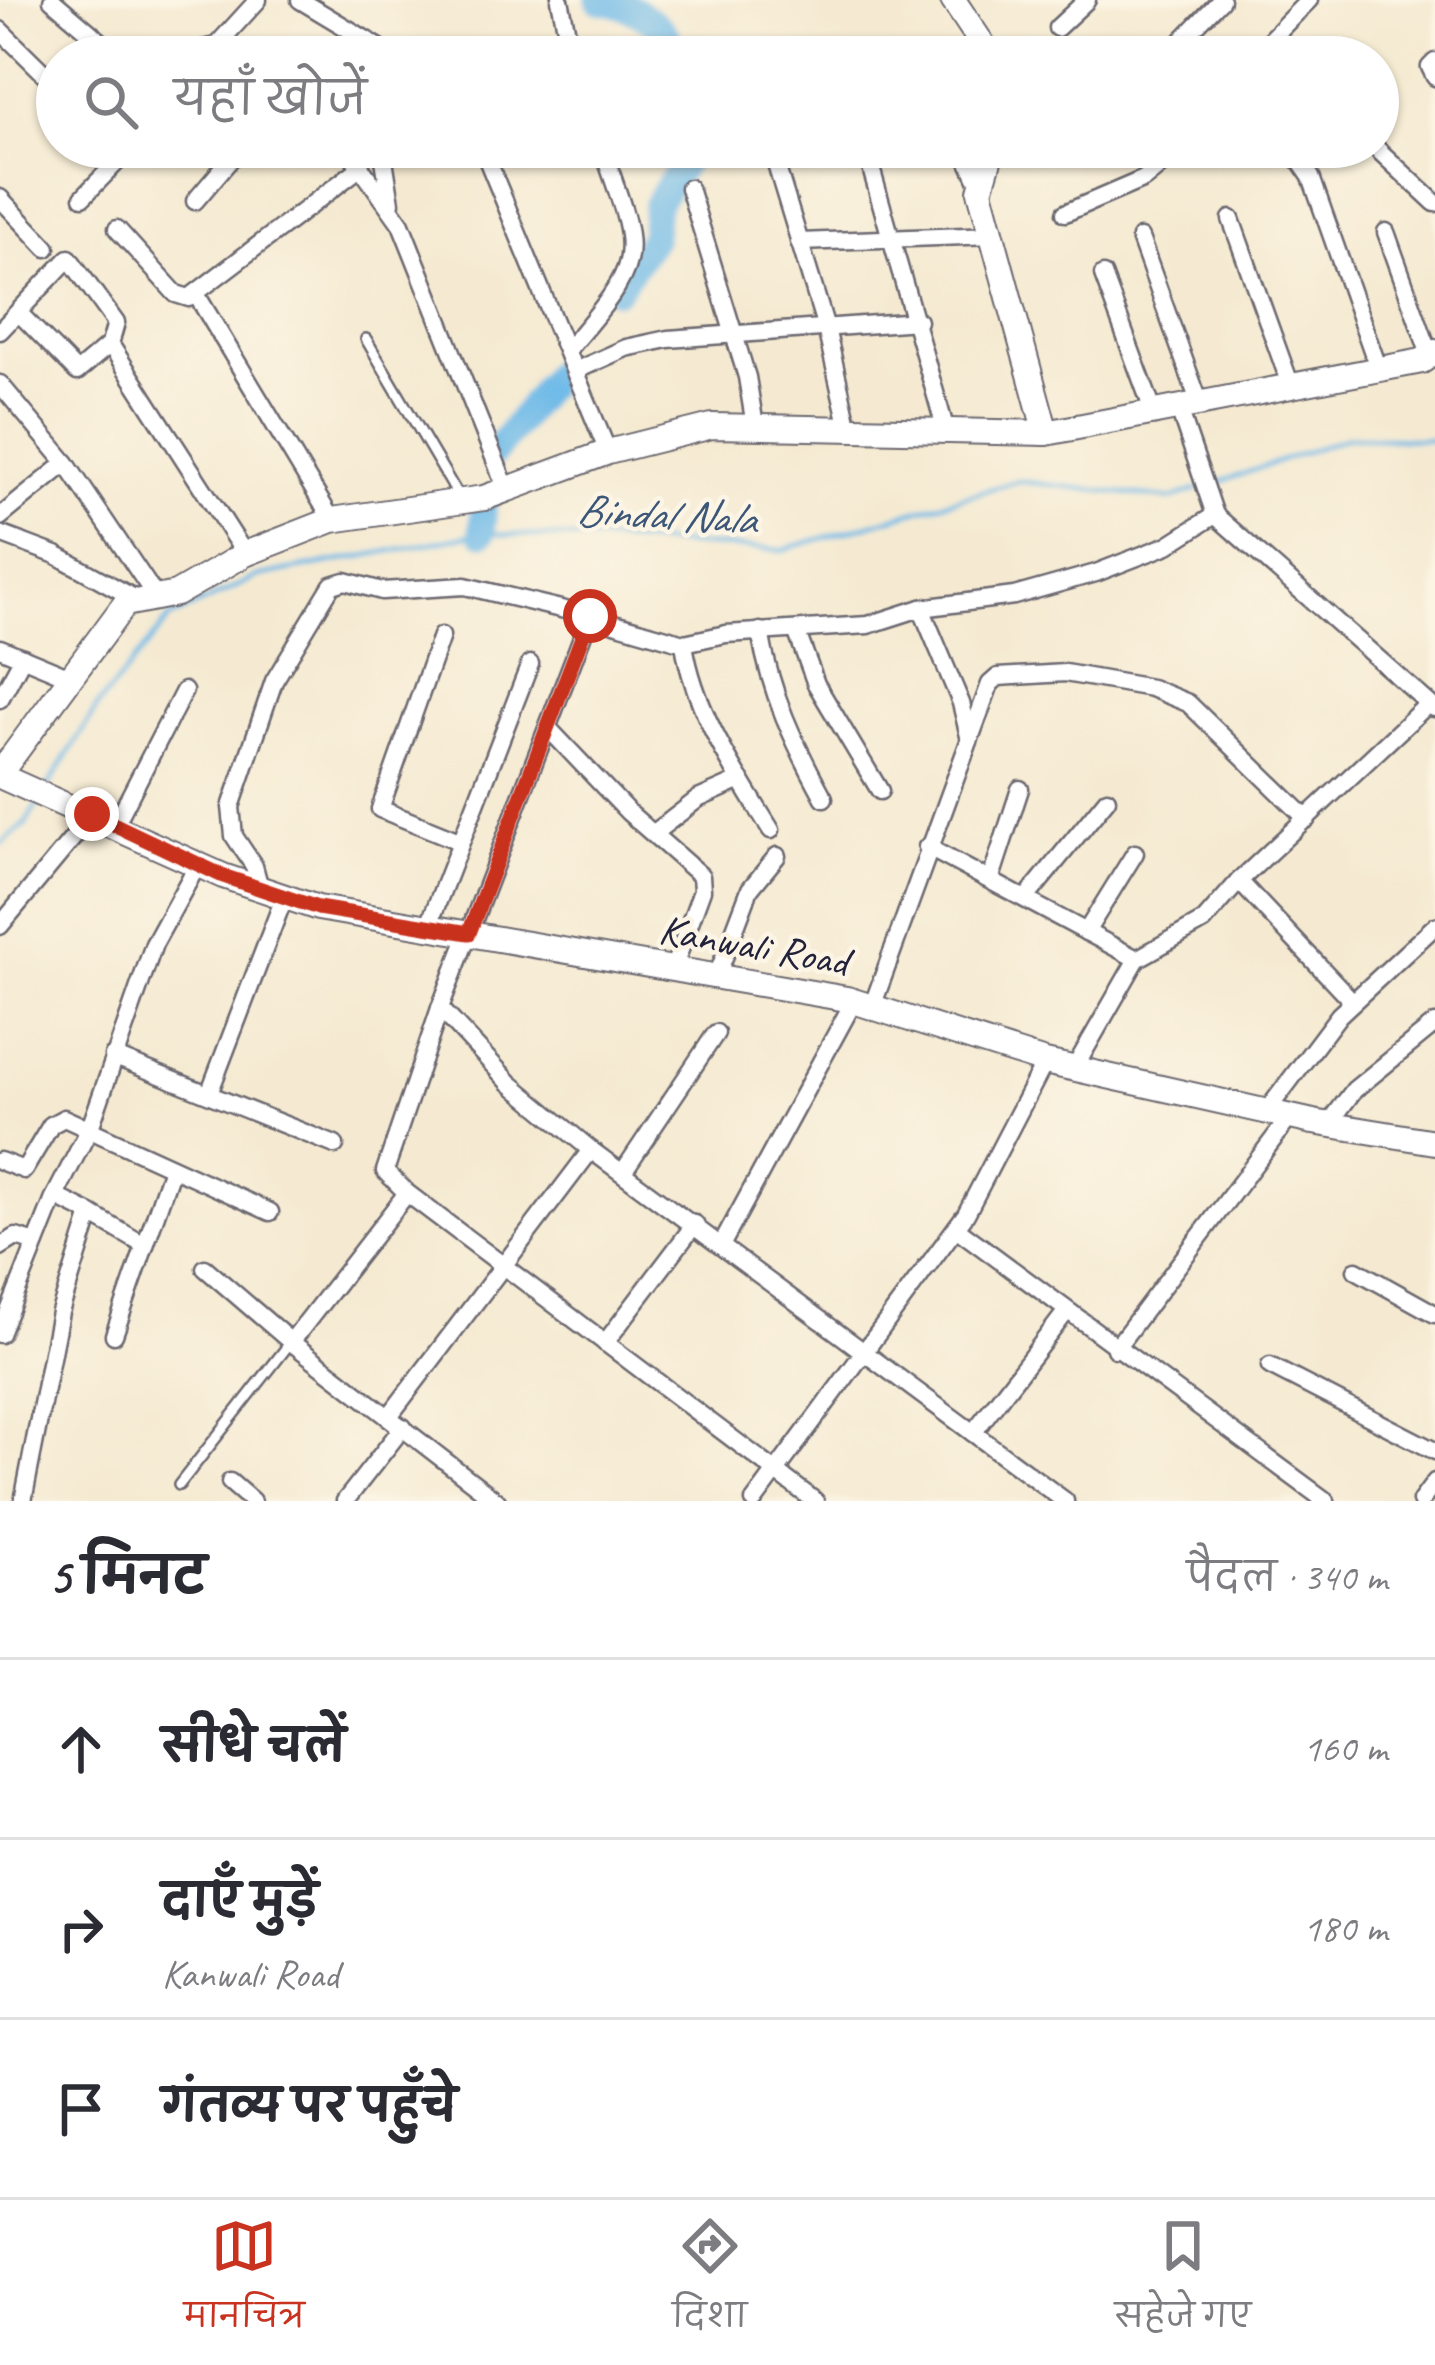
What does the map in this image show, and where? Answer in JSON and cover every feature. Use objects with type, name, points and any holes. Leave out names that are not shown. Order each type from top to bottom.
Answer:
[{"type":"street","points":[[52,0],[91,36]]},
{"type":"street","points":[[225,36],[258,0]]},
{"type":"street","points":[[300,0],[360,36]]},
{"type":"street","points":[[560,0],[568,36]]},
{"type":"street","points":[[953,0],[977,36]]},
{"type":"street","points":[[1057,28],[1087,0]]},
{"type":"street","points":[[1186,36],[1221,0]]},
{"type":"street","points":[[1274,36],[1309,0]]},
{"type":"street","points":[[0,30],[36,65]]},
{"type":"street","points":[[1435,62],[1430,67],[1435,77]]},
{"type":"street","points":[[83,197],[111,168]]},
{"type":"street","points":[[195,201],[223,168]]},
{"type":"street","points":[[117,229],[176,295],[196,294],[359,168]]},
{"type":"street","points":[[363,168],[412,246],[507,490]]},
{"type":"street","points":[[385,168],[392,210]]},
{"type":"street","points":[[491,168],[608,452]]},
{"type":"street","points":[[568,349],[633,255],[633,231],[610,168]]},
{"type":"street","points":[[777,168],[826,328],[849,429]]},
{"type":"street","points":[[873,168],[946,431]]},
{"type":"street","points":[[972,168],[1046,433]]},
{"type":"street","points":[[980,185],[986,168]]},
{"type":"street","points":[[1065,214],[1144,179],[1157,168]]},
{"type":"street","points":[[1305,168],[1379,370]]},
{"type":"street","points":[[1398,168],[1435,202]]},
{"type":"street","points":[[689,188],[735,338],[755,425]]},
{"type":"street","points":[[0,198],[47,248]]},
{"type":"street","points":[[1231,220],[1292,388]]},
{"type":"street","points":[[0,533],[145,598],[176,594],[245,554],[332,520],[507,490],[608,452],[712,426],[1046,433],[1191,410],[1379,370],[1432,354],[1385,232]]},
{"type":"street","points":[[799,242],[994,236]]},
{"type":"street","points":[[1074,1069],[1137,959],[1204,921],[1239,880],[1431,707],[1213,512],[1196,460],[1191,410],[1140,238]]},
{"type":"street","points":[[0,331],[69,258],[116,323],[110,344],[76,372],[18,312]]},
{"type":"street","points":[[1103,275],[1155,416]]},
{"type":"street","points":[[196,294],[332,520]]},
{"type":"street","points":[[577,370],[626,348],[668,339],[735,338],[918,321]]},
{"type":"street","points":[[110,344],[245,554]]},
{"type":"street","points":[[0,384],[67,464],[145,598]]},
{"type":"street","points":[[0,517],[67,464]]},
{"type":"street","points":[[260,888],[254,866],[234,836],[231,807],[274,681],[332,585],[346,581],[382,591],[466,586],[684,643],[760,631],[868,625],[921,608],[1014,596],[1168,545],[1199,530],[1213,512]]},
{"type":"street","points":[[7,777],[70,677],[145,598]]},
{"type":"street","points":[[921,608],[962,703],[969,737]]},
{"type":"street","points":[[590,616],[384,1164],[406,1193],[815,1501]]},
{"type":"street","points":[[796,630],[816,684],[880,790]]},
{"type":"street","points":[[760,631],[767,676],[784,724],[824,798]]},
{"type":"street","points":[[441,636],[380,808],[459,842]]},
{"type":"street","points":[[684,643],[687,668],[741,780],[771,830]]},
{"type":"street","points":[[0,648],[70,677]]},
{"type":"street","points":[[0,699],[23,657]]},
{"type":"street","points":[[428,926],[530,664]]},
{"type":"street","points":[[722,1244],[863,1004],[990,683],[1010,674],[1065,674],[1151,688],[1187,703],[1307,819]]},
{"type":"street","points":[[0,926],[184,691]]},
{"type":"street","points":[[549,729],[703,883],[673,969]]},
{"type":"street","name":"Kanwali Road","points":[[7,777],[284,898],[863,1004],[1074,1069],[1328,1125],[1435,1142]]},
{"type":"street","points":[[654,833],[698,799],[741,780]]},
{"type":"street","points":[[991,878],[1020,789]]},
{"type":"street","points":[[1026,898],[1106,799]]},
{"type":"street","points":[[927,847],[1137,959]]},
{"type":"street","points":[[1086,932],[1135,853]]},
{"type":"street","points":[[717,976],[749,889],[777,856]]},
{"type":"street","points":[[0,1334],[55,1196],[90,1128],[154,944],[198,864]]},
{"type":"street","points":[[1239,880],[1352,1001]]},
{"type":"street","points":[[210,1091],[284,898]]},
{"type":"street","points":[[1115,1349],[1352,1001],[1435,926]]},
{"type":"street","points":[[440,1007],[509,1083],[591,1150],[1059,1499]]},
{"type":"street","points":[[1328,1125],[1354,1090],[1435,1024]]},
{"type":"street","points":[[623,1172],[716,1033]]},
{"type":"street","points":[[112,1056],[335,1144]]},
{"type":"street","points":[[754,1501],[956,1228],[1045,1062]]},
{"type":"street","points":[[0,1161],[24,1170],[59,1118],[270,1212]]},
{"type":"street","points":[[345,1501],[502,1267],[591,1150]]},
{"type":"street","points":[[114,1335],[172,1168]]},
{"type":"street","points":[[291,1342],[406,1193]]},
{"type":"street","points":[[55,1196],[144,1245]]},
{"type":"street","points":[[22,1501],[60,1312],[91,1214]]},
{"type":"street","points":[[605,1343],[695,1224]]},
{"type":"street","points":[[956,1228],[1326,1501]]},
{"type":"street","points":[[0,1247],[16,1237],[36,1243]]},
{"type":"street","points":[[205,1268],[291,1342],[497,1501]]},
{"type":"street","points":[[1356,1270],[1435,1314]]},
{"type":"street","points":[[973,1433],[1066,1312]]},
{"type":"street","points":[[1270,1366],[1435,1451]]},
{"type":"street","points":[[230,1482],[252,1501]]},
{"type":"street","points":[[1421,1501],[1435,1482]]},
{"type":"lane","points":[[366,339],[462,501]]},
{"type":"lane","points":[[178,1485],[291,1342]]},
{"type":"waterway","points":[[599,0],[646,17],[666,36]]},
{"type":"waterway","points":[[617,290],[653,237],[656,204],[680,168]]},
{"type":"waterway","points":[[495,452],[557,372]]},
{"type":"waterway","name":"Bindal Nala","points":[[1209,486],[1348,437],[1435,440]]},
{"type":"waterway","name":"Bindal Nala","points":[[46,790],[99,704],[170,618],[257,577],[482,533],[782,550],[1017,481],[1172,499],[1198,489]]},
{"type":"waterway","points":[[482,533],[484,502]]},
{"type":"waterway","name":"Bindal Nala","points":[[0,844],[25,825],[37,805]]},
{"type":"route","points":[[92,814],[223,876],[318,908],[469,933],[590,616]]}]
